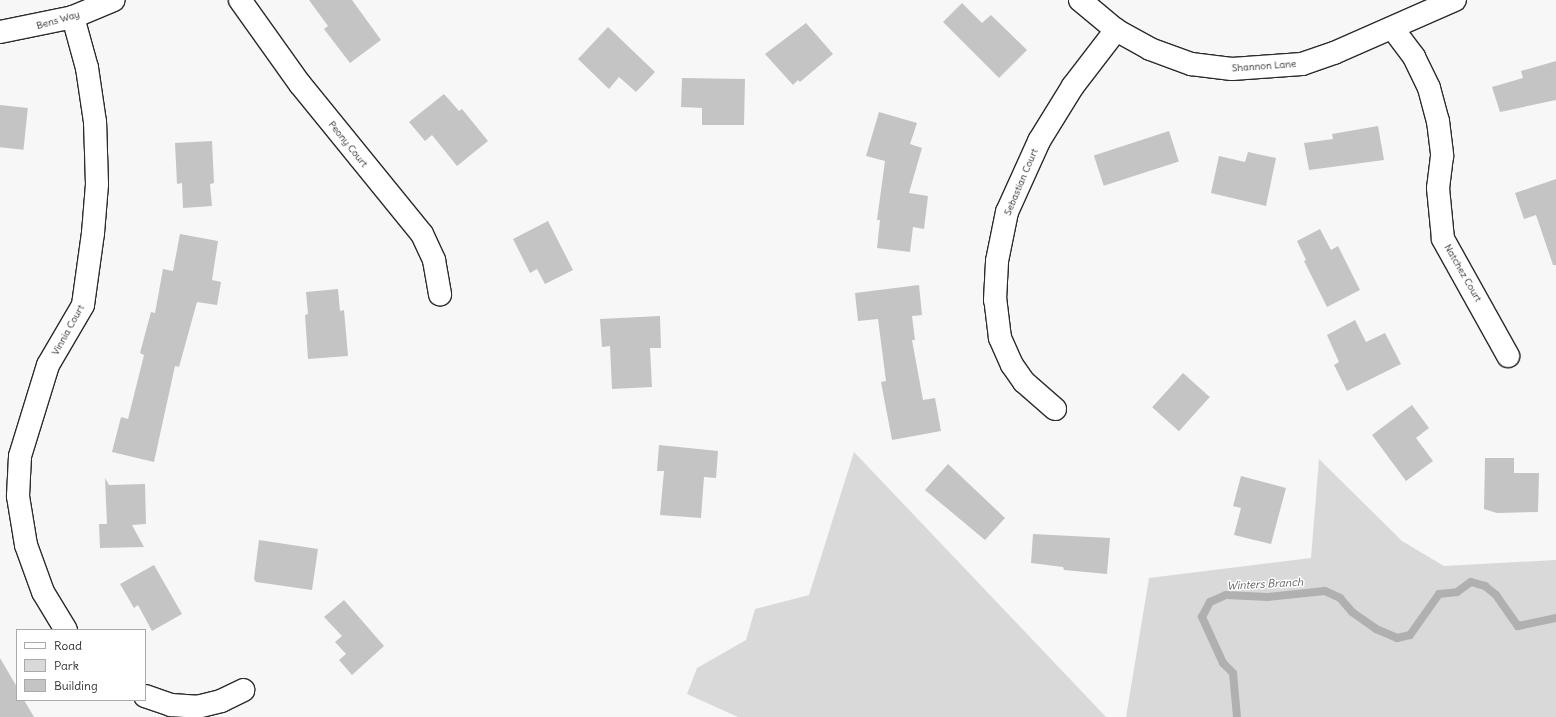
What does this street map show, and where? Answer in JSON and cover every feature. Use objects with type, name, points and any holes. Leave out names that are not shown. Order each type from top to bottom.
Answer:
[{"type":"street","name":"Bens Way","points":[[0,32],[73,17],[114,0]]},
{"type":"street","name":"Peony Court","points":[[240,0],[300,84],[422,234],[434,260],[440,294]]},
{"type":"street","name":"Shannon Lane","points":[[1080,0],[1116,30],[1150,49],[1191,64],[1232,69],[1302,64],[1393,29],[1455,0]]},
{"type":"street","name":"Vinnia Court","points":[[65,629],[43,592],[28,552],[18,496],[20,456],[48,365],[83,306],[94,233],[97,184],[95,122],[87,68],[73,17]]},
{"type":"street","name":"Natchez Court","points":[[1393,29],[1414,57],[1429,88],[1438,121],[1442,156],[1438,188],[1443,239],[1508,356]]},
{"type":"street","name":"Sebastian Court","points":[[1055,409],[1024,382],[1012,365],[1000,338],[995,300],[997,261],[1007,212],[1039,141],[1073,86],[1116,30]]},
{"type":"street","points":[[146,696],[172,705],[197,706],[222,701],[244,690]]},
{"type":"green space","points":[[854,452],[1106,717],[738,717],[687,694],[697,668],[746,640],[755,609],[809,595]]},
{"type":"green space","points":[[1319,459],[1402,541],[1444,566],[1556,560],[1556,717],[1126,717],[1149,578],[1311,558]]},
{"type":"building","points":[[309,0],[352,0],[381,40],[350,63],[324,29],[328,26]]},
{"type":"building","points":[[962,3],[982,23],[991,15],[1027,50],[999,78],[943,22]]},
{"type":"building","points":[[806,23],[833,54],[800,82],[798,80],[793,85],[765,54]]},
{"type":"building","points":[[608,27],[655,72],[636,92],[619,77],[609,89],[578,59]]},
{"type":"building","points":[[1556,61],[1556,100],[1500,112],[1492,87],[1523,78],[1521,71]]},
{"type":"building","points":[[682,78],[745,79],[744,125],[702,125],[702,108],[681,107]]},
{"type":"building","points":[[444,94],[459,111],[462,109],[488,141],[457,166],[432,135],[425,141],[409,122]]},
{"type":"building","points":[[0,105],[28,108],[23,150],[0,147]]},
{"type":"building","points":[[879,112],[917,123],[910,144],[922,148],[909,193],[928,196],[924,229],[913,227],[910,252],[877,248],[880,220],[877,220],[885,161],[866,156]]},
{"type":"building","points":[[1378,126],[1384,160],[1309,170],[1304,143],[1333,139],[1332,134]]},
{"type":"building","points":[[1169,131],[1179,161],[1104,186],[1094,155]]},
{"type":"building","points":[[212,141],[214,183],[210,184],[212,206],[183,208],[182,183],[177,184],[175,143]]},
{"type":"building","points":[[1248,152],[1276,158],[1266,206],[1211,193],[1219,156],[1245,162]]},
{"type":"building","points":[[1556,179],[1556,265],[1553,265],[1536,215],[1524,219],[1515,193]]},
{"type":"building","points":[[548,221],[573,270],[545,284],[537,269],[530,273],[513,239]]},
{"type":"building","points":[[1320,229],[1331,250],[1338,246],[1360,290],[1327,307],[1304,261],[1306,260],[1297,241]]},
{"type":"building","points":[[180,234],[218,241],[212,280],[221,282],[217,305],[197,302],[179,367],[175,366],[154,462],[112,452],[121,417],[128,419],[144,355],[140,353],[151,312],[155,313],[163,269],[173,271]]},
{"type":"building","points":[[919,285],[922,315],[912,316],[915,340],[912,340],[923,400],[935,398],[941,431],[892,440],[881,382],[886,381],[878,319],[858,321],[855,293]]},
{"type":"building","points":[[338,289],[340,311],[344,310],[348,356],[308,359],[305,315],[308,314],[306,292]]},
{"type":"building","points":[[660,316],[661,348],[650,348],[652,387],[612,389],[610,346],[602,347],[600,319]]},
{"type":"building","points":[[1355,320],[1366,342],[1385,333],[1401,364],[1347,391],[1334,365],[1339,362],[1327,335]]},
{"type":"building","points":[[1183,373],[1210,397],[1179,431],[1152,407]]},
{"type":"building","points":[[1412,405],[1429,428],[1416,438],[1433,461],[1406,481],[1372,435]]},
{"type":"building","points":[[659,445],[718,451],[716,478],[704,477],[701,518],[660,515],[664,471],[657,471]]},
{"type":"building","points":[[1485,458],[1514,458],[1514,473],[1539,473],[1538,512],[1497,513],[1484,509]]},
{"type":"building","points":[[948,464],[1005,518],[985,540],[925,490]]},
{"type":"building","points":[[1241,476],[1286,488],[1271,544],[1234,535],[1241,508],[1233,506]]},
{"type":"building","points":[[105,478],[109,485],[145,484],[146,524],[132,525],[144,547],[100,548],[99,524],[107,524]]},
{"type":"building","points":[[1033,534],[1110,538],[1107,574],[1064,570],[1063,567],[1031,563]]},
{"type":"building","points":[[259,540],[318,549],[312,590],[256,582],[254,579]]},
{"type":"building","points":[[154,565],[182,614],[152,631],[138,605],[134,608],[120,584]]},
{"type":"building","points":[[344,600],[384,646],[352,675],[339,660],[346,654],[335,642],[342,636],[324,617]]},
{"type":"building","points":[[0,658],[16,685],[16,701],[25,701],[34,717],[0,717]]},
{"type":"waterway","name":"Winters Branch","points":[[1237,717],[1233,673],[1223,663],[1202,617],[1210,602],[1226,595],[1268,597],[1325,591],[1340,598],[1352,612],[1376,629],[1397,638],[1410,635],[1439,594],[1457,592],[1471,582],[1485,586],[1496,595],[1518,626],[1556,618]]}]
